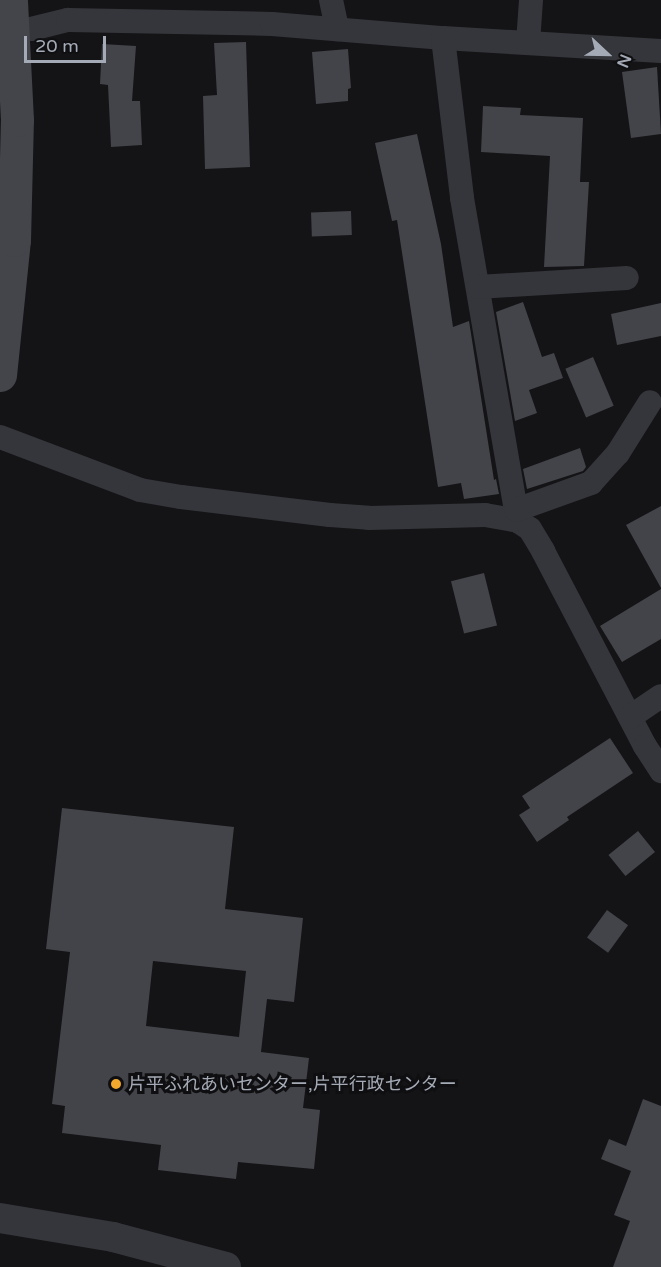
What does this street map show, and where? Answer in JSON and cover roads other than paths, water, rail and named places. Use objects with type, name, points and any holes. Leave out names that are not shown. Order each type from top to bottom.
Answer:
[{"type":"main road","points":[[0,375],[14,240],[17,120],[8,20]]},
{"type":"street","points":[[331,0],[337,29]]},
{"type":"street","points":[[528,43],[531,0]]},
{"type":"street","points":[[8,20],[272,24],[443,38],[661,51]]},
{"type":"street","points":[[443,38],[462,198],[517,515],[530,529],[543,551],[661,771]]},
{"type":"street","points":[[478,287],[627,278]]},
{"type":"street","points":[[0,437],[140,490],[330,515],[381,518],[517,515],[591,483],[618,453],[650,402]]},
{"type":"street","points":[[630,717],[661,696]]},
{"type":"street","points":[[0,1218],[113,1237],[226,1267]]},
{"type":"place","name":"片平ふれあいセンター,片平行政センター","points":[[116,1084]]}]
